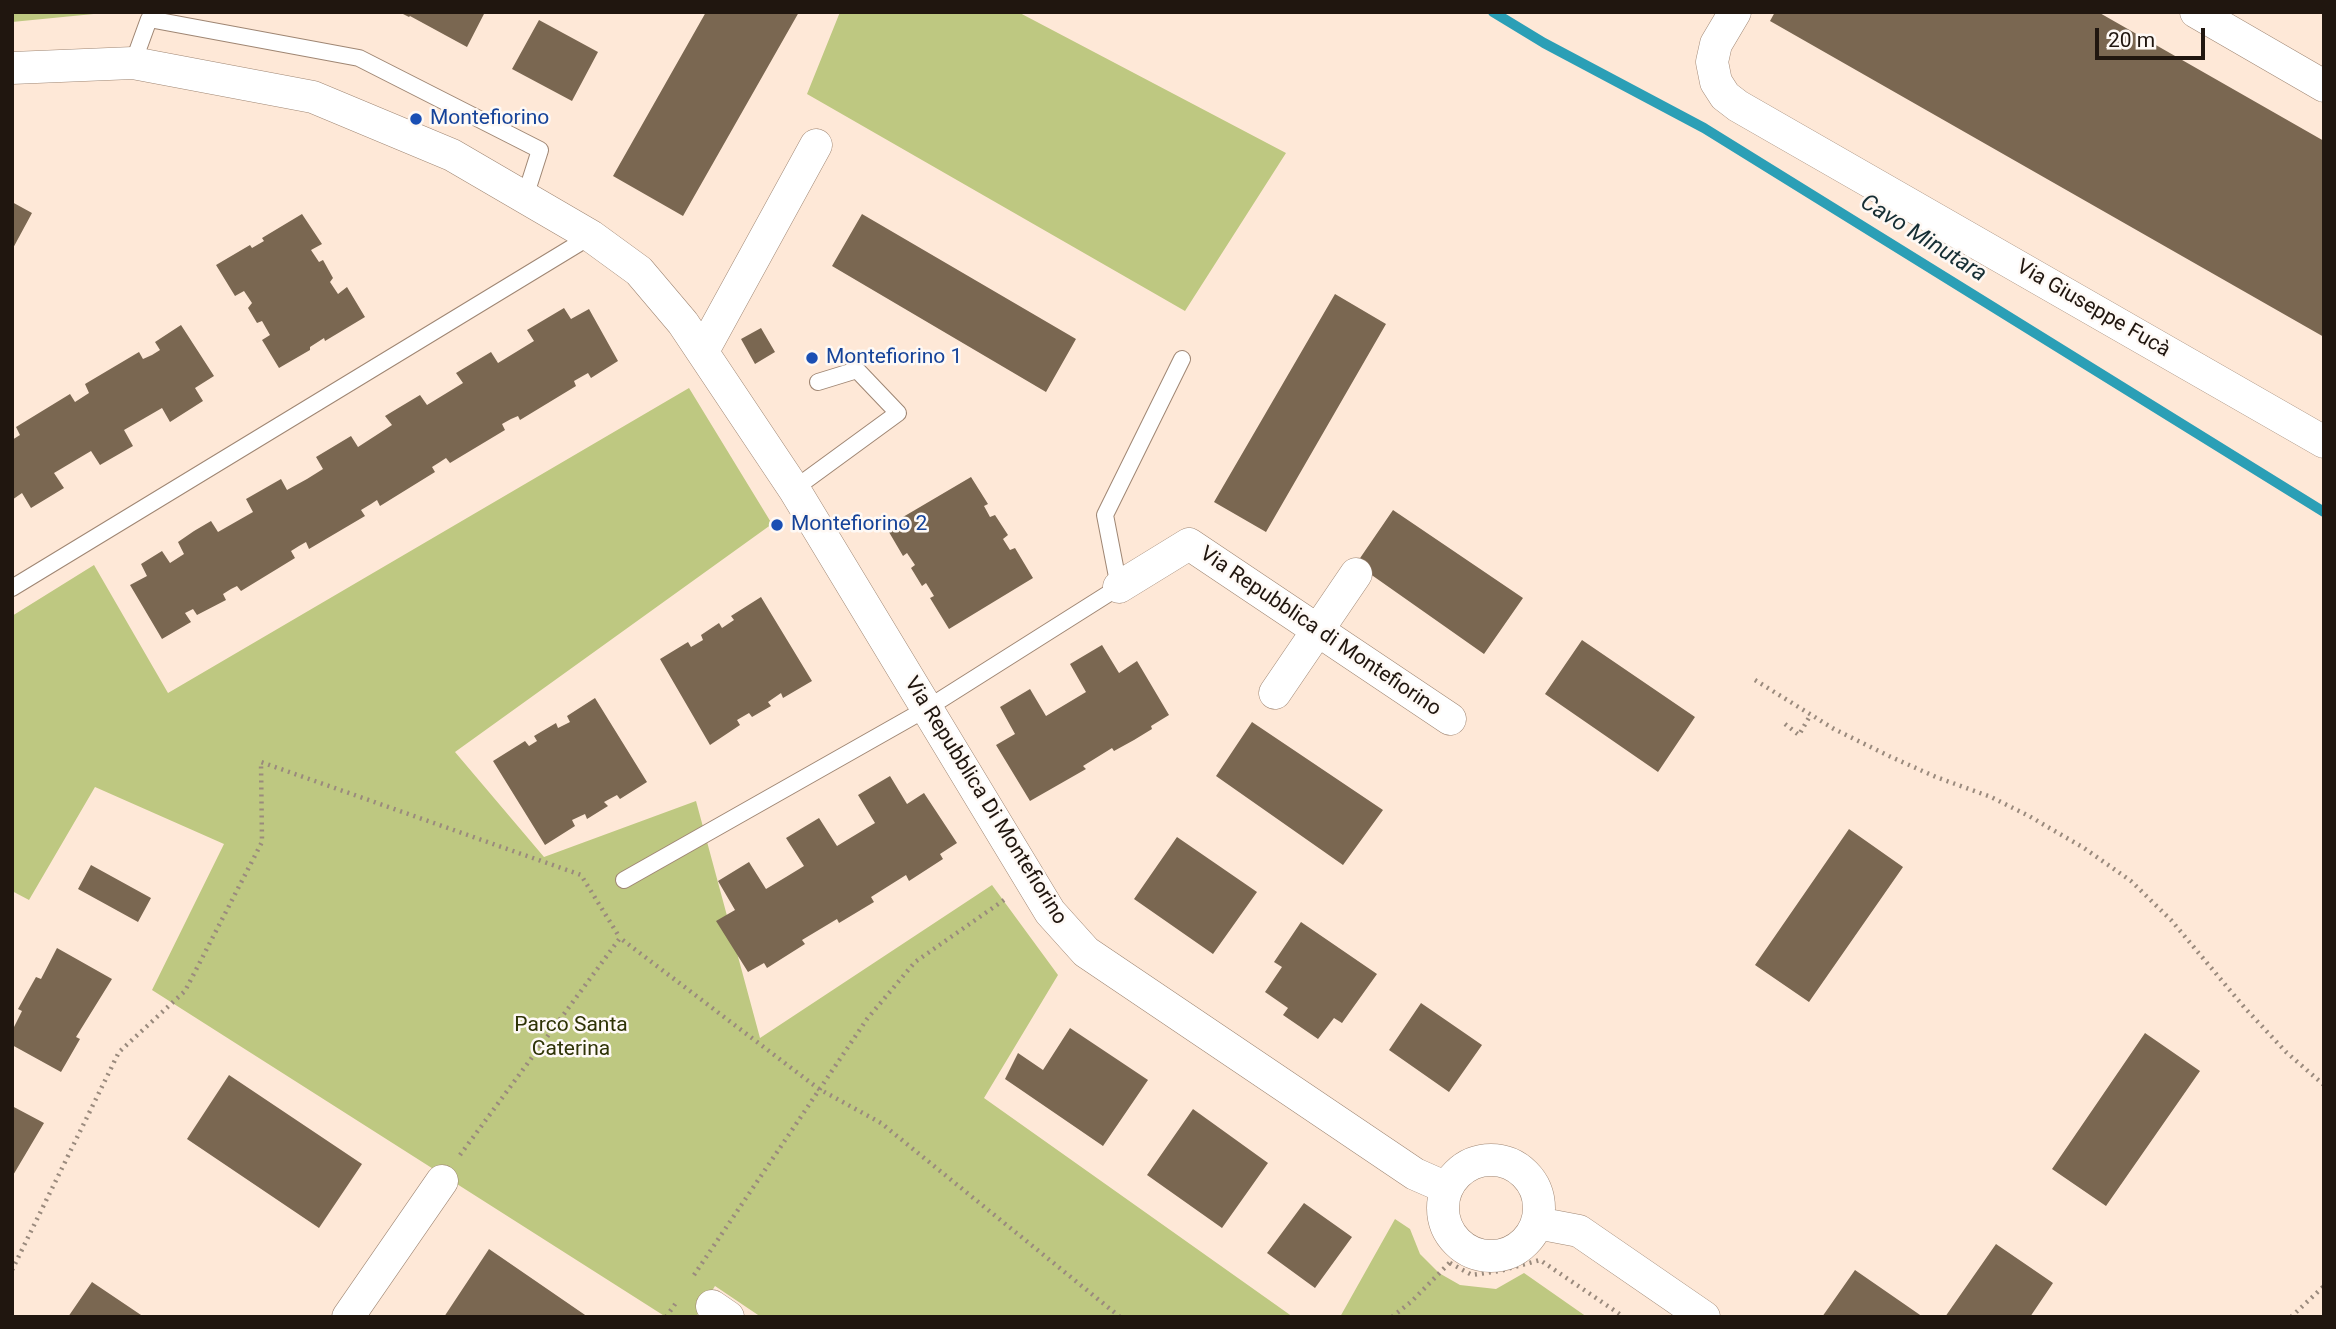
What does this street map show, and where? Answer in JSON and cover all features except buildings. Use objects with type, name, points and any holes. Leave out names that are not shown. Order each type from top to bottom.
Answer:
[{"type":"street","name":"Via Giuseppe Fucà","points":[[1735,12],[1716,44],[1712,62],[1716,82],[1725,96],[1738,106],[2324,442]]},
{"type":"street","points":[[2196,12],[2324,86]]},
{"type":"street","name":"Via Repubblica Di Montefiorino","points":[[12,68],[133,63],[313,97],[452,155],[591,236],[639,271],[703,351],[794,489],[1050,912],[1086,952],[1415,1174],[1447,1188]]},
{"type":"street","points":[[703,351],[816,145]]},
{"type":"street","name":"Via Repubblica di Montefiorino","points":[[1119,587],[1189,544],[1450,719]]},
{"type":"street","points":[[1275,693],[1356,574]]},
{"type":"street","points":[[1490,1160],[1507,1163],[1520,1169],[1535,1186],[1540,1209],[1537,1223],[1530,1238],[1516,1250],[1500,1256],[1457,1256],[1444,1218],[1447,1188],[1456,1175],[1471,1164],[1490,1160]]},
{"type":"street","points":[[348,1317],[442,1181]]},
{"type":"street","points":[[1537,1223],[1579,1231],[1704,1317]]},
{"type":"lane","points":[[133,63],[149,19],[359,58],[540,150],[524,197]]},
{"type":"lane","points":[[12,588],[591,236]]},
{"type":"lane","points":[[624,880],[926,709],[1119,587],[1105,515],[1182,359]]},
{"type":"lane","points":[[794,489],[898,413],[857,370],[818,382]]},
{"type":"path","points":[[1755,680],[1811,715],[1889,756],[1991,797],[2029,816],[2122,874],[2171,920],[2244,1007],[2286,1052],[2324,1085]]},
{"type":"path","points":[[1785,724],[1799,735],[1811,715]]},
{"type":"path","points":[[12,1270],[119,1052],[185,991],[262,842],[261,762],[581,875],[620,938],[819,1089],[881,1122],[1121,1317]]},
{"type":"path","points":[[689,1283],[867,1019],[915,962],[1031,881]]},
{"type":"path","points":[[442,1181],[620,938]]},
{"type":"path","points":[[1392,1317],[1457,1256],[1472,1275],[1540,1260],[1624,1317]]},
{"type":"path","points":[[2291,1317],[2324,1286]]},
{"type":"path","points":[[666,1317],[682,1294]]},
{"type":"green space","points":[[12,12],[114,12],[12,22]]},
{"type":"green space","points":[[840,12],[1018,12],[1286,153],[1185,311],[807,94]]},
{"type":"green space","name":"Parco Santa Caterina","points":[[689,388],[772,524],[455,752],[544,857],[696,801],[760,1038],[992,885],[1058,975],[984,1098],[1293,1317],[761,1317],[715,1286],[696,1317],[666,1317],[152,990],[224,844],[95,787],[29,900],[12,891],[12,616],[94,565],[168,693]]},
{"type":"green space","points":[[1395,1219],[1410,1229],[1420,1254],[1439,1273],[1460,1285],[1496,1289],[1524,1273],[1587,1317],[1340,1317]]},
{"type":"waterway","name":"Cavo Minutara","points":[[1493,12],[1544,43],[1704,128],[2324,512]]},
{"type":"place","name":"Montefiorino","points":[[416,119]]},
{"type":"place","name":"Montefiorino 1","points":[[812,358]]},
{"type":"place","name":"Montefiorino 2","points":[[777,525]]}]
